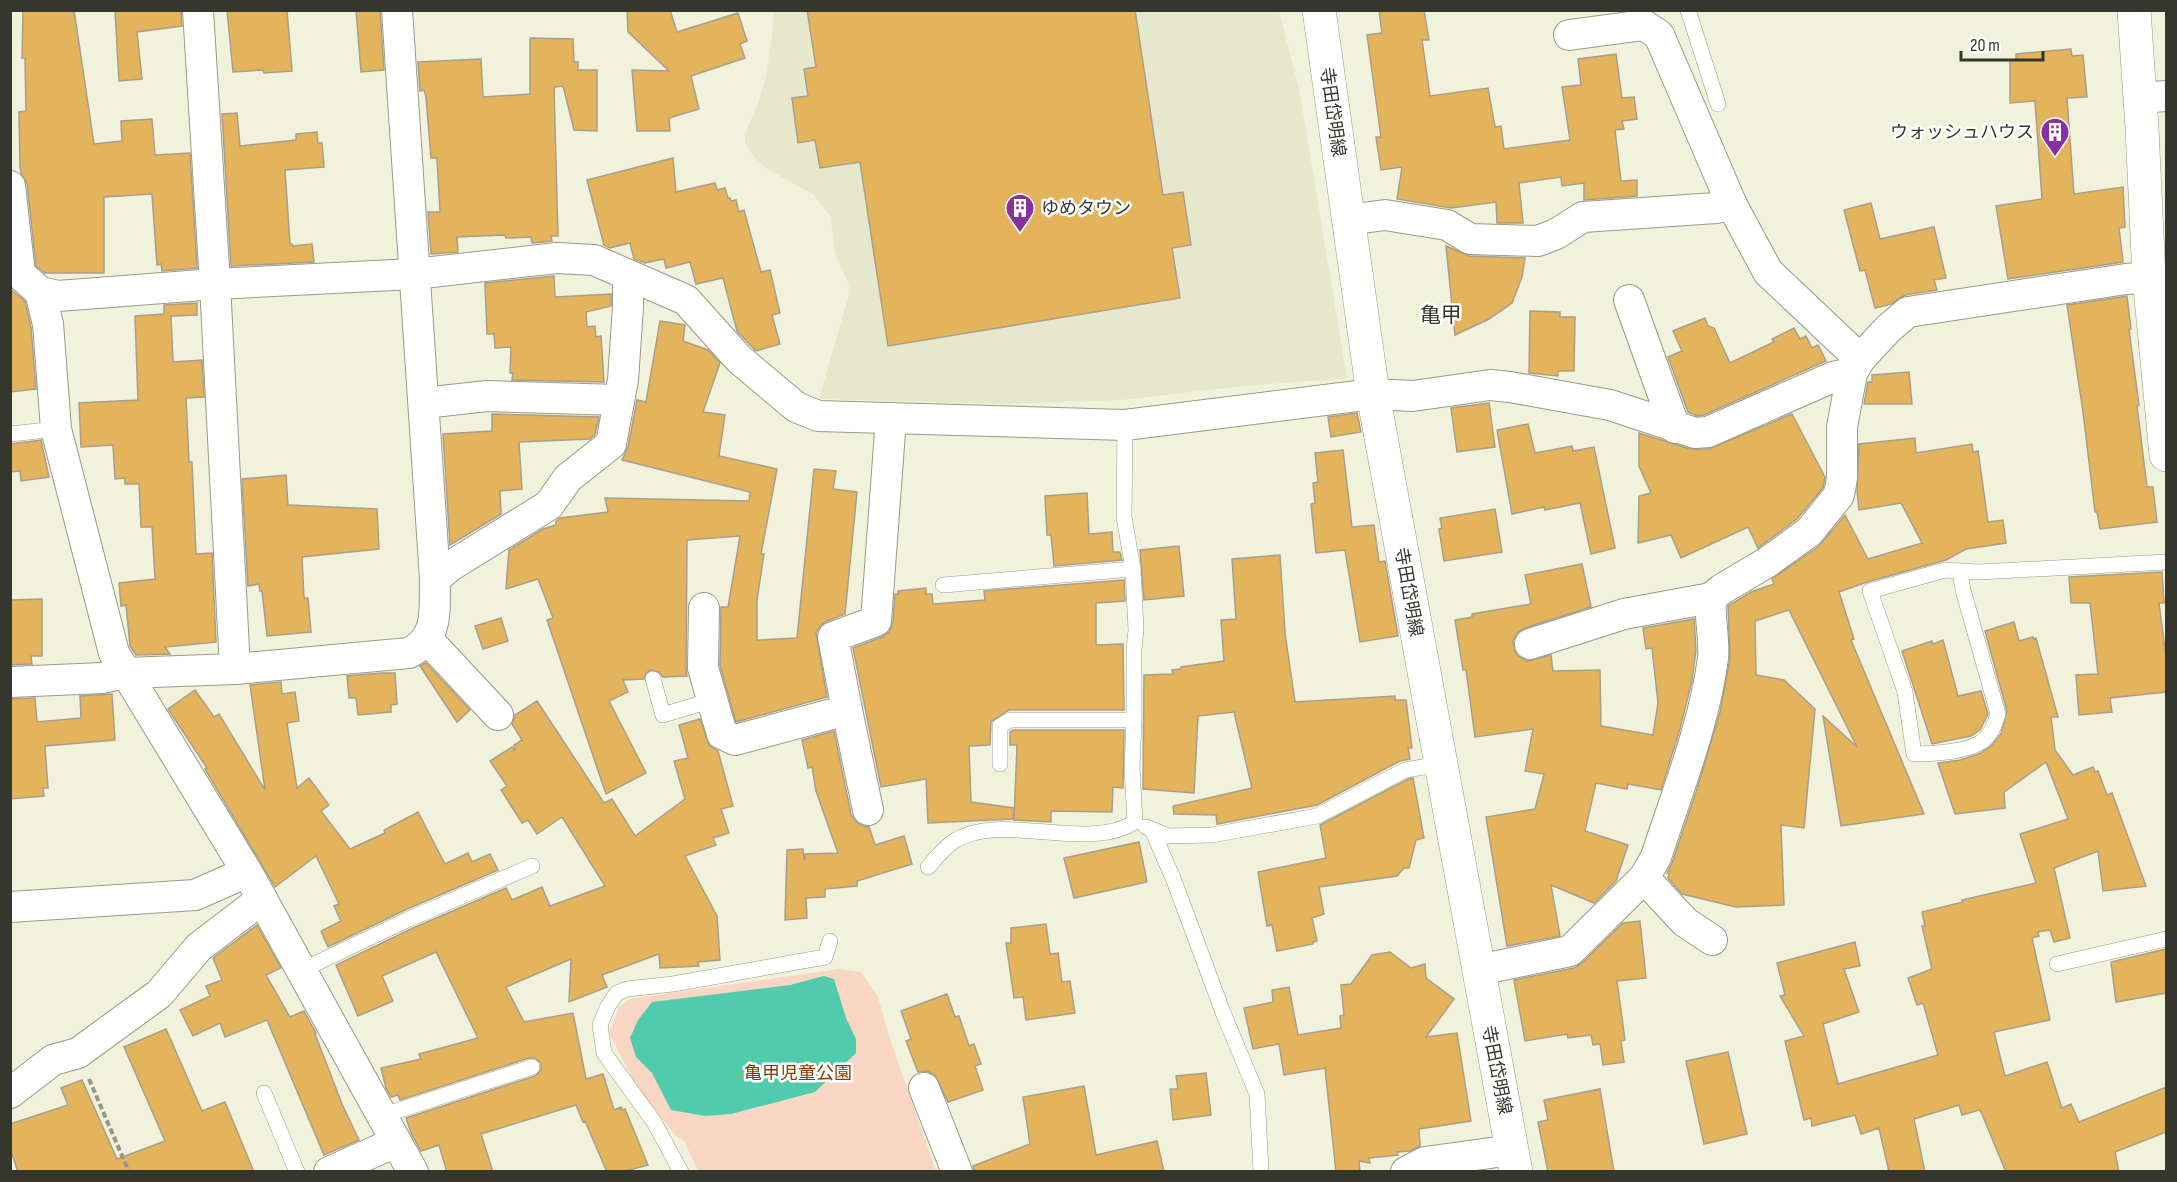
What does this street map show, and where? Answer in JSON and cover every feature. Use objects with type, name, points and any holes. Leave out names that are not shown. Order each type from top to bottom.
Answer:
[{"type":"main road","name":"寺田岱明線","points":[[1319,10],[1373,394],[1514,1161]]},
{"type":"main road","points":[[2134,10],[2154,112],[2149,278],[2166,456]]},
{"type":"street","points":[[198,10],[235,669]]},
{"type":"street","points":[[10,682],[102,678],[125,672],[235,669],[409,653],[428,640],[433,626],[435,579],[397,10]]},
{"type":"street","points":[[1569,35],[1644,25],[1659,35],[1732,205],[1768,272],[1856,366]]},
{"type":"street","points":[[10,186],[23,281],[48,324],[56,429],[114,653],[247,872],[413,1172]]},
{"type":"street","points":[[1348,220],[1385,215],[1447,225],[1470,239],[1538,241],[1556,234],[1583,217],[1732,205]]},
{"type":"street","points":[[23,281],[58,296],[215,284],[414,273],[557,258],[594,260],[686,300],[739,358],[796,406],[818,416],[1125,425],[1373,394],[1413,396],[1490,385],[1610,405],[1695,433],[1708,432],[1856,366],[1889,328],[1908,312],[2126,279],[2149,278]]},
{"type":"street","points":[[435,579],[449,567],[549,505],[568,478],[610,444],[623,380],[628,276]]},
{"type":"street","points":[[1629,300],[1675,428]]},
{"type":"street","points":[[1530,644],[1624,615],[1711,598],[1809,532],[1839,495],[1842,478],[1842,427],[1856,366]]},
{"type":"street","points":[[424,403],[487,396],[619,400]]},
{"type":"street","points":[[868,810],[833,637],[876,621],[891,418]]},
{"type":"street","points":[[1479,970],[1570,951],[1644,878],[1656,857],[1702,713],[1713,656],[1711,598]]},
{"type":"street","points":[[704,608],[703,668],[722,734],[735,740],[847,710]]},
{"type":"street","points":[[428,640],[498,715]]},
{"type":"street","points":[[10,907],[195,895],[247,872]]},
{"type":"street","points":[[1644,878],[1685,922],[1712,940]]},
{"type":"street","points":[[10,1093],[52,1060],[78,1053],[159,994],[199,947],[262,899]]},
{"type":"street","points":[[924,1088],[957,1172]]},
{"type":"street","points":[[329,1172],[396,1142]]},
{"type":"street","points":[[1406,1172],[1425,1162],[1514,1161]]},
{"type":"lane","points":[[1688,10],[1718,104]]},
{"type":"lane","points":[[1125,425],[1124,517],[1133,568],[1136,630],[1132,767],[1135,822]]},
{"type":"lane","points":[[10,434],[56,429]]},
{"type":"lane","points":[[1960,572],[1998,714],[1995,727],[1981,742],[1940,754],[1914,754],[1905,692],[1870,591],[1945,570],[1960,572],[2166,562]]},
{"type":"lane","points":[[943,585],[1133,568]]},
{"type":"lane","points":[[653,679],[663,716],[712,700]]},
{"type":"lane","points":[[1000,764],[1000,726],[1010,720],[1134,720]]},
{"type":"lane","points":[[1135,822],[1168,836],[1212,835],[1317,816],[1405,770],[1441,764]]},
{"type":"lane","points":[[928,867],[954,841],[979,830],[1103,834],[1126,828],[1135,822]]},
{"type":"lane","points":[[1152,830],[1257,1094],[1261,1172]]},
{"type":"lane","points":[[302,970],[410,919],[532,866]]},
{"type":"lane","points":[[2056,964],[2166,939]]},
{"type":"lane","points":[[681,1172],[654,1122],[604,1053],[600,1025],[608,1006],[617,993],[627,989],[673,984],[825,957],[830,941]]},
{"type":"lane","points":[[381,1116],[532,1067]]},
{"type":"lane","points":[[264,1093],[297,1172]]},
{"type":"path","points":[[78,1053],[129,1172]]},
{"type":"shaded area","points":[[774,11],[1279,11],[1299,89],[1347,378],[1244,386],[1121,400],[1002,404],[819,399],[848,298],[849,285],[835,253],[831,217],[813,194],[769,170],[754,157],[745,143],[745,134],[766,77]]},
{"type":"green space","name":"亀甲児童公園","points":[[839,969],[861,972],[878,997],[890,1039],[936,1171],[698,1171],[684,1141],[677,1137],[650,1105],[631,1076],[609,1033],[619,1007],[630,999]]},
{"type":"water","points":[[824,976],[834,979],[846,1018],[856,1039],[856,1053],[815,1092],[731,1114],[705,1116],[671,1110],[652,1073],[636,1057],[630,1038],[638,1020],[652,1002],[790,985]]},
{"type":"building","points":[[23,10],[74,10],[94,144],[122,141],[121,121],[152,119],[155,155],[190,153],[197,268],[162,271],[161,264],[157,265],[152,194],[104,197],[104,273],[45,273],[36,266],[27,184],[20,167],[19,112],[26,111],[25,58],[22,58]]},
{"type":"building","points":[[115,10],[181,10],[182,26],[137,32],[142,79],[119,81]]},
{"type":"building","points":[[227,10],[287,10],[292,71],[233,72]]},
{"type":"building","points":[[356,10],[380,10],[384,70],[361,72]]},
{"type":"building","points":[[627,10],[670,10],[677,32],[738,13],[747,41],[740,44],[745,58],[691,76],[699,109],[669,118],[670,131],[637,131],[632,70],[669,71],[628,32]]},
{"type":"building","name":"ゆめタウン","points":[[807,10],[1135,10],[1163,195],[1183,192],[1191,245],[1172,248],[1180,298],[888,346],[860,162],[820,168],[815,140],[798,143],[792,98],[808,96],[804,69],[816,67]]},
{"type":"building","points":[[1379,10],[1424,10],[1429,40],[1422,40],[1430,96],[1488,88],[1495,127],[1501,126],[1504,149],[1570,140],[1562,87],[1581,85],[1578,59],[1616,54],[1622,98],[1634,97],[1637,119],[1622,121],[1624,129],[1615,130],[1621,181],[1637,180],[1637,196],[1584,200],[1584,183],[1562,186],[1561,177],[1519,183],[1523,223],[1497,223],[1496,202],[1451,208],[1397,199],[1402,167],[1381,170],[1376,137],[1381,137],[1367,35],[1382,33]]},
{"type":"building","points":[[530,38],[573,39],[574,62],[578,62],[578,70],[597,70],[597,131],[574,130],[563,86],[554,87],[558,236],[551,236],[552,241],[532,243],[531,237],[506,238],[505,235],[457,237],[458,252],[431,254],[428,212],[440,212],[437,158],[431,158],[426,97],[424,90],[420,91],[418,62],[481,59],[483,97],[530,94]]},
{"type":"building","points":[[2071,49],[2072,56],[2083,55],[2087,97],[2067,98],[2074,194],[2123,187],[2125,227],[2119,228],[2123,262],[2008,279],[1996,206],[2042,199],[2035,101],[2010,103],[2010,61],[2016,60],[2016,54]]},
{"type":"building","points":[[237,113],[240,146],[296,140],[296,134],[317,132],[318,143],[322,143],[324,167],[285,170],[290,244],[292,246],[312,244],[314,262],[231,266],[222,114]]},
{"type":"building","points":[[673,158],[676,192],[715,183],[717,190],[725,188],[728,198],[731,201],[736,200],[739,212],[744,210],[761,272],[770,270],[780,313],[772,315],[780,344],[756,351],[737,331],[723,278],[696,284],[690,262],[666,268],[664,259],[645,263],[634,259],[630,243],[610,248],[604,245],[587,180]]},
{"type":"building","points":[[1871,203],[1880,239],[1934,227],[1946,278],[1934,280],[1937,290],[1905,295],[1891,304],[1875,308],[1865,270],[1860,271],[1844,210]]},
{"type":"building","points":[[1446,246],[1469,256],[1525,258],[1522,277],[1512,303],[1489,319],[1455,335]]},
{"type":"building","points":[[554,276],[555,297],[611,294],[611,306],[586,312],[587,327],[595,326],[596,337],[601,336],[604,382],[512,380],[511,347],[495,348],[494,334],[487,334],[485,283]]},
{"type":"building","points":[[10,289],[25,301],[31,327],[36,389],[10,392]]},
{"type":"building","points":[[2127,296],[2147,487],[2153,487],[2157,522],[2100,529],[2097,512],[2095,512],[2067,305]]},
{"type":"building","points":[[197,303],[197,315],[171,316],[173,362],[202,360],[204,397],[186,398],[189,462],[192,462],[196,554],[212,553],[216,642],[165,647],[170,654],[136,655],[130,646],[126,605],[121,606],[119,583],[155,579],[152,527],[141,527],[139,484],[125,484],[125,478],[115,479],[113,445],[81,447],[79,403],[138,400],[135,316],[164,314],[164,305]]},
{"type":"building","points":[[1530,311],[1560,312],[1560,317],[1575,317],[1574,371],[1558,371],[1558,376],[1529,373]]},
{"type":"building","points":[[1705,318],[1708,326],[1714,328],[1730,363],[1774,342],[1772,339],[1794,328],[1800,339],[1806,336],[1812,348],[1818,345],[1826,361],[1704,415],[1697,416],[1688,412],[1668,357],[1682,351],[1673,331]]},
{"type":"building","points":[[660,321],[685,325],[683,341],[708,350],[720,363],[703,412],[725,415],[719,456],[777,469],[761,554],[764,554],[757,600],[757,640],[797,638],[814,469],[836,471],[833,489],[857,492],[845,614],[827,621],[816,633],[827,697],[736,722],[720,666],[721,607],[728,607],[740,536],[687,540],[687,676],[663,677],[659,672],[651,670],[646,673],[644,679],[623,680],[628,692],[609,701],[646,773],[606,794],[547,620],[553,618],[538,579],[506,589],[509,550],[543,529],[556,525],[556,521],[560,518],[608,512],[605,498],[749,501],[750,492],[622,460],[628,447],[637,400],[646,402]]},
{"type":"building","points":[[1909,372],[1912,404],[1864,404],[1868,382],[1872,382],[1872,375]]},
{"type":"building","points":[[1489,403],[1495,447],[1457,452],[1451,408]]},
{"type":"building","points":[[1357,413],[1361,432],[1331,437],[1328,417]]},
{"type":"building","points":[[492,414],[599,417],[595,434],[590,439],[519,442],[522,489],[500,491],[501,514],[450,545],[443,434],[492,431]]},
{"type":"building","points":[[1792,414],[1825,477],[1823,488],[1797,519],[1758,548],[1748,527],[1681,558],[1671,535],[1638,543],[1639,496],[1651,493],[1639,466],[1639,433],[1690,449],[1709,449]]},
{"type":"building","points":[[1528,424],[1535,453],[1572,446],[1573,451],[1594,447],[1615,548],[1591,554],[1580,503],[1545,510],[1544,507],[1512,514],[1497,430]]},
{"type":"building","points":[[1915,438],[1916,453],[1972,444],[1973,452],[1978,451],[1988,522],[2003,520],[2006,543],[1966,549],[1946,560],[1839,592],[1854,639],[1851,640],[1924,814],[1841,826],[1823,716],[1857,747],[1789,610],[1755,621],[1756,675],[1784,680],[1815,709],[1804,828],[1781,825],[1784,905],[1736,907],[1682,894],[1668,878],[1667,873],[1697,789],[1720,712],[1730,659],[1728,606],[1751,592],[1774,584],[1772,579],[1819,546],[1845,515],[1868,559],[1922,543],[1901,503],[1859,510],[1857,490],[1859,444]]},
{"type":"building","points":[[41,440],[49,477],[21,481],[20,471],[10,472],[10,444]]},
{"type":"building","points":[[1343,450],[1352,527],[1374,525],[1379,562],[1385,561],[1398,636],[1360,642],[1345,550],[1316,553],[1311,504],[1315,503],[1313,483],[1318,482],[1315,453]]},
{"type":"building","points":[[286,475],[288,505],[377,509],[379,549],[302,557],[304,598],[308,598],[311,632],[267,636],[262,591],[260,591],[259,584],[248,586],[242,479]]},
{"type":"building","points":[[1087,493],[1089,534],[1112,532],[1113,552],[1120,552],[1122,560],[1054,566],[1051,535],[1047,535],[1045,496]]},
{"type":"building","points":[[1495,509],[1502,552],[1444,561],[1439,529],[1442,528],[1440,518]]},
{"type":"building","points":[[1179,546],[1184,596],[1144,600],[1140,550]]},
{"type":"building","points":[[1280,555],[1285,633],[1295,702],[1395,696],[1395,700],[1406,700],[1412,748],[1408,748],[1410,759],[1400,761],[1317,805],[1217,824],[1216,815],[1174,814],[1173,806],[1252,788],[1234,712],[1198,716],[1194,793],[1143,789],[1144,675],[1173,674],[1172,670],[1181,669],[1181,667],[1224,661],[1221,620],[1236,619],[1232,559]]},
{"type":"building","points":[[1582,564],[1591,607],[1518,632],[1513,641],[1514,650],[1518,656],[1527,661],[1551,655],[1553,671],[1600,670],[1601,726],[1653,735],[1658,703],[1652,648],[1646,649],[1643,628],[1694,619],[1696,650],[1692,680],[1661,790],[1628,784],[1627,789],[1596,783],[1585,831],[1628,845],[1616,881],[1594,903],[1551,885],[1560,936],[1507,946],[1486,817],[1535,809],[1544,774],[1525,771],[1533,729],[1475,737],[1466,670],[1463,670],[1455,620],[1472,617],[1472,614],[1531,604],[1525,575]]},
{"type":"building","points":[[2162,572],[2164,603],[2159,603],[2166,657],[2166,692],[2110,698],[2112,712],[2079,715],[2076,675],[2098,674],[2090,603],[2071,603],[2069,577]]},
{"type":"building","points":[[1124,580],[1125,601],[1096,603],[1096,645],[1123,644],[1124,710],[1009,710],[991,722],[990,745],[969,746],[971,802],[1014,808],[1013,819],[928,823],[926,779],[881,787],[853,648],[889,632],[893,622],[895,594],[898,594],[898,591],[926,588],[926,594],[932,594],[933,604],[985,600],[984,591]]},
{"type":"building","points":[[42,599],[42,656],[31,656],[32,664],[10,665],[10,600]]},
{"type":"building","points":[[501,618],[508,641],[483,649],[475,626]]},
{"type":"building","points":[[2014,622],[2019,641],[2036,638],[2058,717],[2051,717],[2055,750],[2073,775],[2093,767],[2095,772],[2098,771],[2107,795],[2112,793],[2146,886],[2103,891],[2098,851],[2054,868],[2070,938],[2054,942],[2050,930],[2038,932],[2039,936],[2032,938],[2050,1020],[1994,1032],[2005,1076],[2047,1062],[2062,1108],[2071,1104],[2079,1122],[2166,1087],[2166,1132],[2115,1152],[2119,1172],[2006,1172],[1981,1112],[1979,1110],[1962,1115],[1959,1105],[1914,1119],[1925,1172],[1889,1172],[1879,1128],[1861,1134],[1855,1115],[1812,1126],[1811,1118],[1804,1120],[1785,1041],[1804,1036],[1780,996],[1785,995],[1777,963],[1855,942],[1860,966],[1844,969],[1859,1012],[1823,1024],[1838,1084],[1938,1055],[1923,1003],[1917,1005],[1908,978],[1932,969],[1922,926],[1925,926],[1922,912],[2036,883],[2020,834],[2068,819],[2046,762],[2004,792],[2005,808],[1955,814],[1938,763],[1979,754],[1991,746],[2001,734],[2007,711],[1985,631]]},
{"type":"building","points":[[1943,640],[1958,696],[1981,691],[1988,714],[1980,730],[1971,736],[1932,744],[1902,651],[1932,641],[1933,644]]},
{"type":"building","points":[[426,663],[470,710],[457,722],[420,666]]},
{"type":"building","points":[[395,673],[397,704],[391,705],[391,712],[358,715],[356,698],[349,698],[347,676]]},
{"type":"building","points":[[281,682],[282,694],[295,692],[299,721],[287,723],[297,788],[309,778],[329,805],[321,811],[350,849],[385,833],[384,830],[418,812],[445,864],[468,853],[472,862],[490,854],[498,870],[405,910],[328,947],[321,931],[341,921],[334,906],[339,904],[316,856],[275,887],[205,769],[207,768],[168,709],[195,690],[214,717],[219,714],[265,790],[250,685]]},
{"type":"building","points":[[112,694],[115,740],[45,746],[48,788],[43,788],[44,796],[10,799],[10,699],[35,698],[37,722],[81,718],[80,696]]},
{"type":"building","points":[[537,701],[604,803],[612,799],[635,836],[685,799],[674,761],[688,758],[679,725],[700,719],[709,745],[718,751],[733,806],[721,809],[729,833],[713,838],[716,845],[685,856],[717,916],[720,960],[698,962],[699,966],[660,968],[659,954],[602,975],[607,987],[569,1002],[571,959],[506,987],[524,1022],[573,1013],[586,1079],[603,1074],[614,1110],[621,1107],[622,1110],[625,1109],[648,1165],[622,1172],[607,1172],[576,1105],[481,1134],[493,1172],[447,1172],[439,1145],[421,1151],[406,1118],[535,1076],[541,1070],[541,1063],[535,1058],[529,1058],[400,1100],[398,1095],[391,1097],[381,1068],[421,1059],[419,1054],[478,1038],[436,952],[382,976],[393,1001],[358,1016],[336,965],[413,928],[506,888],[512,900],[542,887],[550,906],[605,886],[562,817],[537,834],[528,820],[522,823],[501,790],[507,786],[490,761],[512,747],[515,751],[514,745],[522,740],[512,724],[515,715]]},
{"type":"building","points":[[1013,730],[1124,730],[1123,788],[1113,787],[1112,812],[1051,811],[1051,822],[1014,820],[1017,745],[1010,745],[1010,732]]},
{"type":"building","points":[[834,731],[851,814],[855,821],[862,826],[869,827],[875,845],[904,836],[912,864],[857,881],[857,886],[825,889],[825,897],[806,898],[807,918],[785,920],[787,850],[803,849],[804,859],[805,854],[838,853],[816,791],[812,767],[808,768],[802,740]]},
{"type":"building","points":[[1413,778],[1424,838],[1416,840],[1409,868],[1404,868],[1397,876],[1319,887],[1324,914],[1312,918],[1317,941],[1313,944],[1277,951],[1272,925],[1267,926],[1258,872],[1326,858],[1320,825]]},
{"type":"building","points":[[1139,842],[1147,882],[1074,898],[1064,858]]},
{"type":"building","points":[[1640,921],[1646,978],[1617,981],[1625,1040],[1621,1041],[1624,1062],[1603,1065],[1600,1044],[1593,1045],[1591,1035],[1568,1038],[1567,1034],[1525,1041],[1514,980],[1574,968],[1623,923]]},
{"type":"building","points":[[1046,924],[1050,954],[1058,953],[1062,982],[1070,981],[1075,1013],[1026,1020],[1023,997],[1014,998],[1006,943],[1011,943],[1011,928]]},
{"type":"building","points":[[257,925],[281,968],[266,975],[290,1017],[304,1011],[316,1033],[342,1104],[359,1140],[324,1155],[267,1020],[225,1037],[220,1023],[193,1036],[180,1010],[210,996],[206,986],[222,980],[213,958]]},
{"type":"building","points":[[2166,949],[2166,993],[2116,1002],[2111,962]]},
{"type":"building","points":[[1390,952],[1411,968],[1425,964],[1426,978],[1454,999],[1426,1037],[1457,1033],[1471,1121],[1419,1129],[1420,1146],[1410,1151],[1397,1152],[1398,1155],[1369,1158],[1370,1163],[1359,1161],[1360,1172],[1336,1172],[1325,1068],[1284,1075],[1279,1044],[1253,1049],[1244,1008],[1273,1002],[1272,990],[1289,987],[1298,1035],[1341,1028],[1340,1016],[1344,1015],[1341,985],[1351,984],[1372,955]]},
{"type":"building","points":[[947,994],[955,1017],[959,1016],[969,1046],[974,1044],[981,1064],[975,1066],[983,1090],[948,1102],[935,1075],[927,1071],[918,1072],[906,1041],[911,1039],[901,1011]]},
{"type":"building","points":[[166,1029],[202,1111],[225,1102],[254,1172],[18,1172],[10,1148],[10,1124],[68,1105],[61,1088],[82,1080],[117,1159],[165,1141],[124,1047]]},
{"type":"building","points":[[1728,1052],[1747,1134],[1704,1144],[1686,1061]]},
{"type":"building","points":[[1206,1073],[1211,1115],[1173,1120],[1170,1089],[1178,1089],[1176,1076]]},
{"type":"building","points":[[1084,1086],[1096,1155],[1157,1141],[1164,1172],[974,1172],[973,1166],[1030,1144],[1023,1097]]},
{"type":"building","points":[[1600,1089],[1614,1172],[1548,1172],[1538,1122],[1548,1120],[1544,1100]]},
{"type":"place","name":"ウォッシュハウス","points":[[2055,158]]},
{"type":"place","name":"ゆめタウン","points":[[1020,234]]},
{"type":"district","name":"亀甲","points":[[1441,315]]}]
